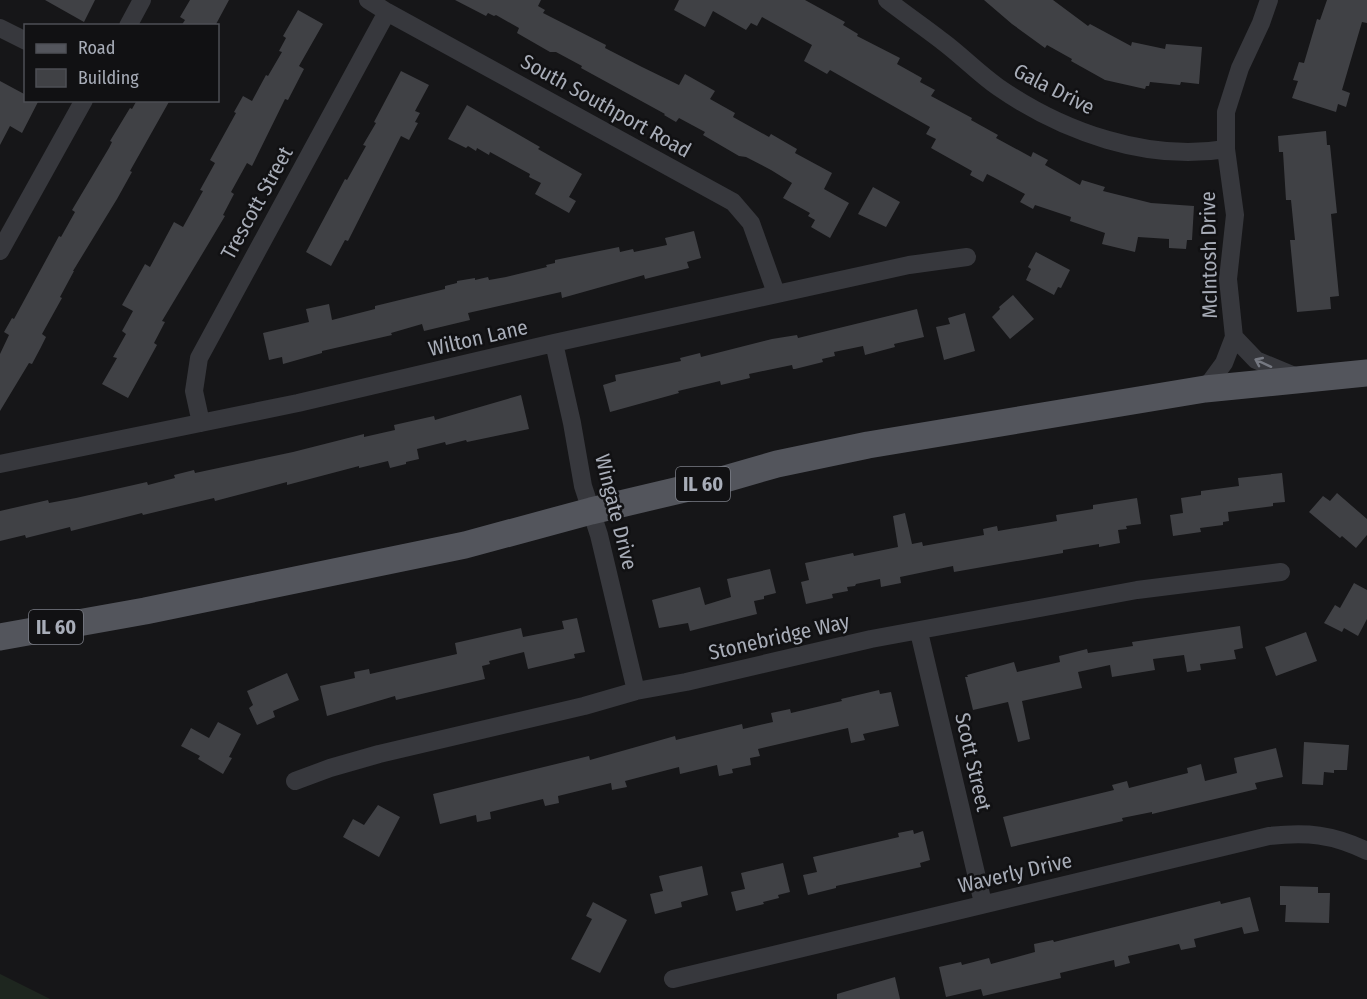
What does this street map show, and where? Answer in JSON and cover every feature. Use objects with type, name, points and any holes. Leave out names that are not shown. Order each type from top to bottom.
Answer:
[{"type":"main road","name":"IL 60","points":[[0,637],[145,611],[465,546],[591,511],[718,481],[777,464],[868,446],[1205,388],[1367,373]]},
{"type":"street","points":[[129,24],[142,0]]},
{"type":"street","name":"South Southport Road","points":[[368,0],[733,202],[751,223],[776,293]]},
{"type":"street","name":"Gala Drive","points":[[887,0],[998,87],[1059,122],[1105,139],[1156,150],[1201,154],[1226,149]]},
{"type":"street","name":"McIntosh Drive","points":[[1205,388],[1224,363],[1234,337],[1228,279],[1235,215],[1226,149],[1226,112],[1240,68],[1269,0]]},
{"type":"street","name":"Trescott Street","points":[[201,423],[194,391],[199,358],[387,12]]},
{"type":"street","points":[[0,28],[24,40]]},
{"type":"street","points":[[0,251],[83,102]]},
{"type":"street","name":"Wilton Lane","points":[[0,465],[298,403],[776,293],[909,265],[967,257]]},
{"type":"street","name":"McIntosh Drive","points":[[1234,337],[1256,360],[1300,379]]},
{"type":"street","name":"Wingate Drive","points":[[554,343],[573,423],[583,486],[599,535],[636,691]]},
{"type":"street","name":"Stonebridge Way","points":[[295,781],[379,754],[584,706],[636,691],[686,682],[871,639],[919,632],[967,620],[1137,590],[1281,572]]},
{"type":"street","name":"Scott Street","points":[[919,632],[983,903]]},
{"type":"street","name":"Waverly Drive","points":[[673,979],[1269,836],[1300,833],[1329,836],[1367,851]]},
{"type":"shaded area","points":[[0,974],[50,999],[0,999]]},
{"type":"building","points":[[45,0],[95,0],[84,22]]},
{"type":"building","points":[[190,0],[229,0],[216,24],[182,24],[185,20],[180,17]]},
{"type":"building","points":[[455,0],[541,0],[538,6],[545,10],[543,13],[606,45],[605,48],[679,85],[685,74],[715,91],[710,99],[735,113],[733,117],[769,137],[771,134],[797,149],[795,153],[832,173],[824,189],[849,203],[830,238],[811,227],[815,220],[808,216],[810,213],[783,198],[792,183],[703,135],[705,132],[679,118],[676,122],[581,68],[582,66],[556,52],[550,52],[517,33],[519,28],[496,15],[488,13],[486,16]]},
{"type":"building","points":[[679,0],[805,0],[845,22],[843,25],[858,34],[857,36],[900,58],[897,64],[922,78],[920,82],[935,90],[931,96],[972,118],[971,120],[998,135],[996,138],[1031,157],[1033,152],[1048,160],[1045,165],[1080,185],[1082,180],[1105,187],[1103,191],[1151,203],[1194,206],[1192,240],[1187,240],[1186,249],[1169,248],[1169,239],[1138,237],[1135,252],[1102,244],[1105,233],[1070,221],[1071,217],[1035,205],[1033,209],[1020,202],[1025,194],[987,174],[983,182],[970,175],[972,171],[931,148],[936,139],[926,134],[930,127],[830,70],[827,74],[804,61],[812,45],[762,17],[757,26],[751,23],[746,30],[713,11],[705,27],[674,10]]},
{"type":"building","points":[[984,0],[1053,0],[1088,26],[1090,24],[1131,46],[1132,42],[1165,49],[1166,44],[1202,47],[1199,84],[1150,82],[1145,89],[1105,80],[1047,45],[1045,48]]},
{"type":"building","points":[[1327,0],[1367,0],[1367,23],[1362,22],[1342,90],[1350,93],[1346,107],[1338,104],[1336,112],[1292,98],[1298,81],[1293,80],[1299,62],[1304,63],[1317,19],[1320,20]]},
{"type":"building","points":[[298,10],[323,24],[299,66],[304,69],[288,100],[285,99],[252,166],[247,163],[231,192],[234,194],[223,215],[225,216],[162,321],[165,322],[154,343],[157,345],[128,398],[102,384],[117,358],[113,357],[126,334],[122,331],[133,311],[122,305],[145,264],[150,267],[174,222],[183,227],[203,191],[200,190],[215,163],[210,160],[236,113],[234,112],[243,96],[252,101],[266,75],[268,76],[282,52],[279,51],[286,38],[283,36]]},
{"type":"building","points":[[401,71],[429,85],[415,111],[420,113],[415,122],[418,123],[409,140],[401,136],[348,241],[345,240],[331,266],[306,252],[345,179],[347,180],[366,146],[363,145]]},
{"type":"building","points":[[0,81],[24,94],[24,102],[38,102],[22,133],[10,126],[0,145]]},
{"type":"building","points":[[136,102],[169,102],[117,199],[73,271],[60,297],[62,298],[42,334],[46,337],[32,364],[29,363],[0,411],[0,354],[9,335],[4,332],[12,318],[14,319],[59,236],[61,237],[75,212],[72,210],[109,148],[112,142],[110,141],[130,108],[132,109]]},
{"type":"building","points":[[467,105],[582,174],[569,197],[576,201],[569,213],[535,194],[541,183],[529,177],[530,174],[490,152],[489,155],[477,148],[476,151],[468,146],[466,148],[448,139]]},
{"type":"building","points":[[1326,131],[1327,145],[1330,145],[1337,213],[1331,214],[1339,296],[1330,297],[1331,309],[1297,312],[1290,240],[1295,240],[1291,200],[1286,200],[1283,152],[1279,152],[1278,136]]},
{"type":"building","points":[[873,187],[900,202],[886,227],[858,214]]},
{"type":"building","points":[[694,231],[701,258],[687,262],[689,268],[645,279],[644,275],[562,298],[561,292],[468,313],[470,320],[424,331],[422,324],[391,333],[392,335],[322,351],[322,353],[283,364],[282,357],[269,360],[263,333],[309,322],[306,309],[329,304],[332,320],[375,309],[375,306],[445,289],[445,286],[457,283],[457,281],[506,277],[547,267],[546,265],[555,263],[555,260],[619,247],[620,252],[633,249],[634,252],[667,245],[665,238]]},
{"type":"building","points":[[1036,252],[1070,270],[1061,288],[1058,287],[1054,295],[1026,280],[1031,269],[1028,267]]},
{"type":"building","points":[[1013,295],[1034,319],[1010,339],[992,317],[1000,309],[999,307]]},
{"type":"building","points":[[917,309],[924,337],[894,344],[895,347],[865,355],[863,346],[834,352],[835,356],[822,359],[823,362],[795,369],[792,365],[749,374],[750,378],[721,385],[720,381],[678,391],[679,393],[610,412],[603,385],[616,381],[615,375],[681,361],[680,358],[700,353],[701,357],[772,339],[797,335],[798,338]]},
{"type":"building","points":[[965,313],[975,351],[944,360],[936,327],[950,324],[948,318]]},
{"type":"building","points":[[521,395],[529,429],[467,442],[466,440],[446,445],[445,442],[417,449],[419,459],[406,462],[406,464],[390,468],[388,461],[359,468],[359,466],[215,501],[214,498],[143,515],[142,513],[71,531],[70,527],[26,538],[25,535],[0,541],[0,511],[48,500],[49,503],[76,498],[147,482],[148,485],[194,470],[195,473],[364,434],[364,437],[395,430],[394,425],[434,416],[435,420]]},
{"type":"building","points":[[1282,473],[1285,502],[1273,503],[1273,506],[1228,512],[1229,521],[1223,522],[1223,525],[1200,528],[1201,532],[1173,536],[1170,515],[1183,513],[1181,498],[1201,495],[1201,491],[1239,486],[1238,478]]},
{"type":"building","points":[[1337,493],[1367,519],[1367,535],[1356,548],[1309,512],[1323,496],[1330,501]]},
{"type":"building","points":[[1137,498],[1141,524],[1126,526],[1127,529],[1118,530],[1120,543],[1063,550],[1063,553],[954,572],[953,566],[900,577],[901,583],[881,587],[880,579],[847,587],[848,591],[832,594],[833,598],[806,604],[801,582],[809,580],[805,563],[898,547],[893,516],[905,513],[912,544],[922,542],[923,546],[984,535],[983,529],[997,526],[998,531],[1057,521],[1056,515],[1093,509],[1093,505]]},
{"type":"building","points":[[770,569],[776,593],[754,601],[757,614],[690,631],[688,623],[659,628],[652,600],[700,587],[705,605],[731,597],[727,579]]},
{"type":"building","points":[[1354,583],[1367,590],[1367,619],[1358,636],[1344,628],[1342,632],[1324,623],[1335,605],[1340,608]]},
{"type":"building","points":[[577,618],[585,652],[574,654],[575,658],[528,669],[524,652],[489,661],[490,664],[482,666],[485,679],[396,700],[395,696],[327,716],[320,686],[355,678],[354,672],[369,669],[370,674],[457,654],[455,643],[521,628],[523,637],[564,629],[562,621]]},
{"type":"building","points":[[1240,626],[1243,648],[1234,650],[1236,659],[1200,664],[1201,670],[1187,672],[1184,655],[1153,659],[1155,670],[1112,677],[1110,665],[1078,672],[1082,688],[1022,701],[1030,739],[1018,742],[1008,702],[973,710],[965,677],[968,677],[967,675],[1014,662],[1017,672],[1060,662],[1059,656],[1087,649],[1088,653],[1133,646],[1132,642]]},
{"type":"building","points":[[1306,632],[1317,661],[1276,676],[1265,647]]},
{"type":"building","points":[[287,673],[299,700],[273,711],[275,717],[257,725],[249,708],[253,705],[247,691]]},
{"type":"building","points":[[879,690],[880,694],[891,692],[899,726],[863,734],[865,740],[851,743],[848,728],[758,749],[760,756],[750,758],[751,765],[732,769],[733,773],[719,776],[717,765],[680,774],[679,767],[625,781],[627,787],[612,790],[611,783],[558,796],[559,803],[545,806],[543,799],[490,812],[491,819],[477,822],[476,815],[440,824],[433,794],[589,756],[590,760],[675,736],[676,740],[742,724],[743,729],[773,722],[771,713],[790,709],[791,713]]},
{"type":"building","points":[[218,722],[241,734],[223,774],[198,759],[200,756],[181,746],[191,728],[209,738]]},
{"type":"building","points":[[1304,742],[1349,745],[1347,770],[1334,770],[1334,773],[1324,772],[1323,785],[1302,784]]},
{"type":"building","points":[[1276,748],[1283,777],[1255,783],[1257,789],[1152,814],[1152,812],[1122,818],[1123,821],[1011,847],[1003,817],[1114,790],[1112,785],[1127,781],[1129,788],[1188,773],[1187,768],[1201,764],[1205,781],[1237,773],[1234,758]]},
{"type":"building","points":[[378,805],[400,817],[379,857],[343,837],[353,819],[364,825]]},
{"type":"building","points":[[913,830],[914,834],[923,831],[930,860],[920,863],[921,867],[836,886],[836,888],[808,895],[803,875],[817,872],[813,857],[899,837],[898,833]]},
{"type":"building","points":[[783,863],[790,892],[778,895],[779,898],[763,902],[764,904],[736,911],[731,892],[745,889],[741,873]]},
{"type":"building","points":[[702,866],[708,895],[681,902],[682,907],[655,914],[650,894],[663,891],[659,876]]},
{"type":"building","points":[[1280,886],[1318,887],[1318,893],[1330,893],[1329,923],[1285,922],[1286,905],[1280,905]]},
{"type":"building","points":[[1250,897],[1259,931],[1244,934],[1242,927],[1194,939],[1196,947],[1181,950],[1179,944],[1128,956],[1130,963],[1115,967],[1114,960],[1060,973],[1061,978],[983,996],[981,989],[946,997],[939,967],[961,962],[962,965],[989,958],[991,964],[1035,952],[1034,944],[1053,940],[1054,942],[1220,901],[1221,904]]},
{"type":"building","points":[[593,902],[627,920],[600,973],[571,959],[592,919],[586,916]]},
{"type":"building","points":[[895,977],[900,999],[837,999],[837,994]]}]
